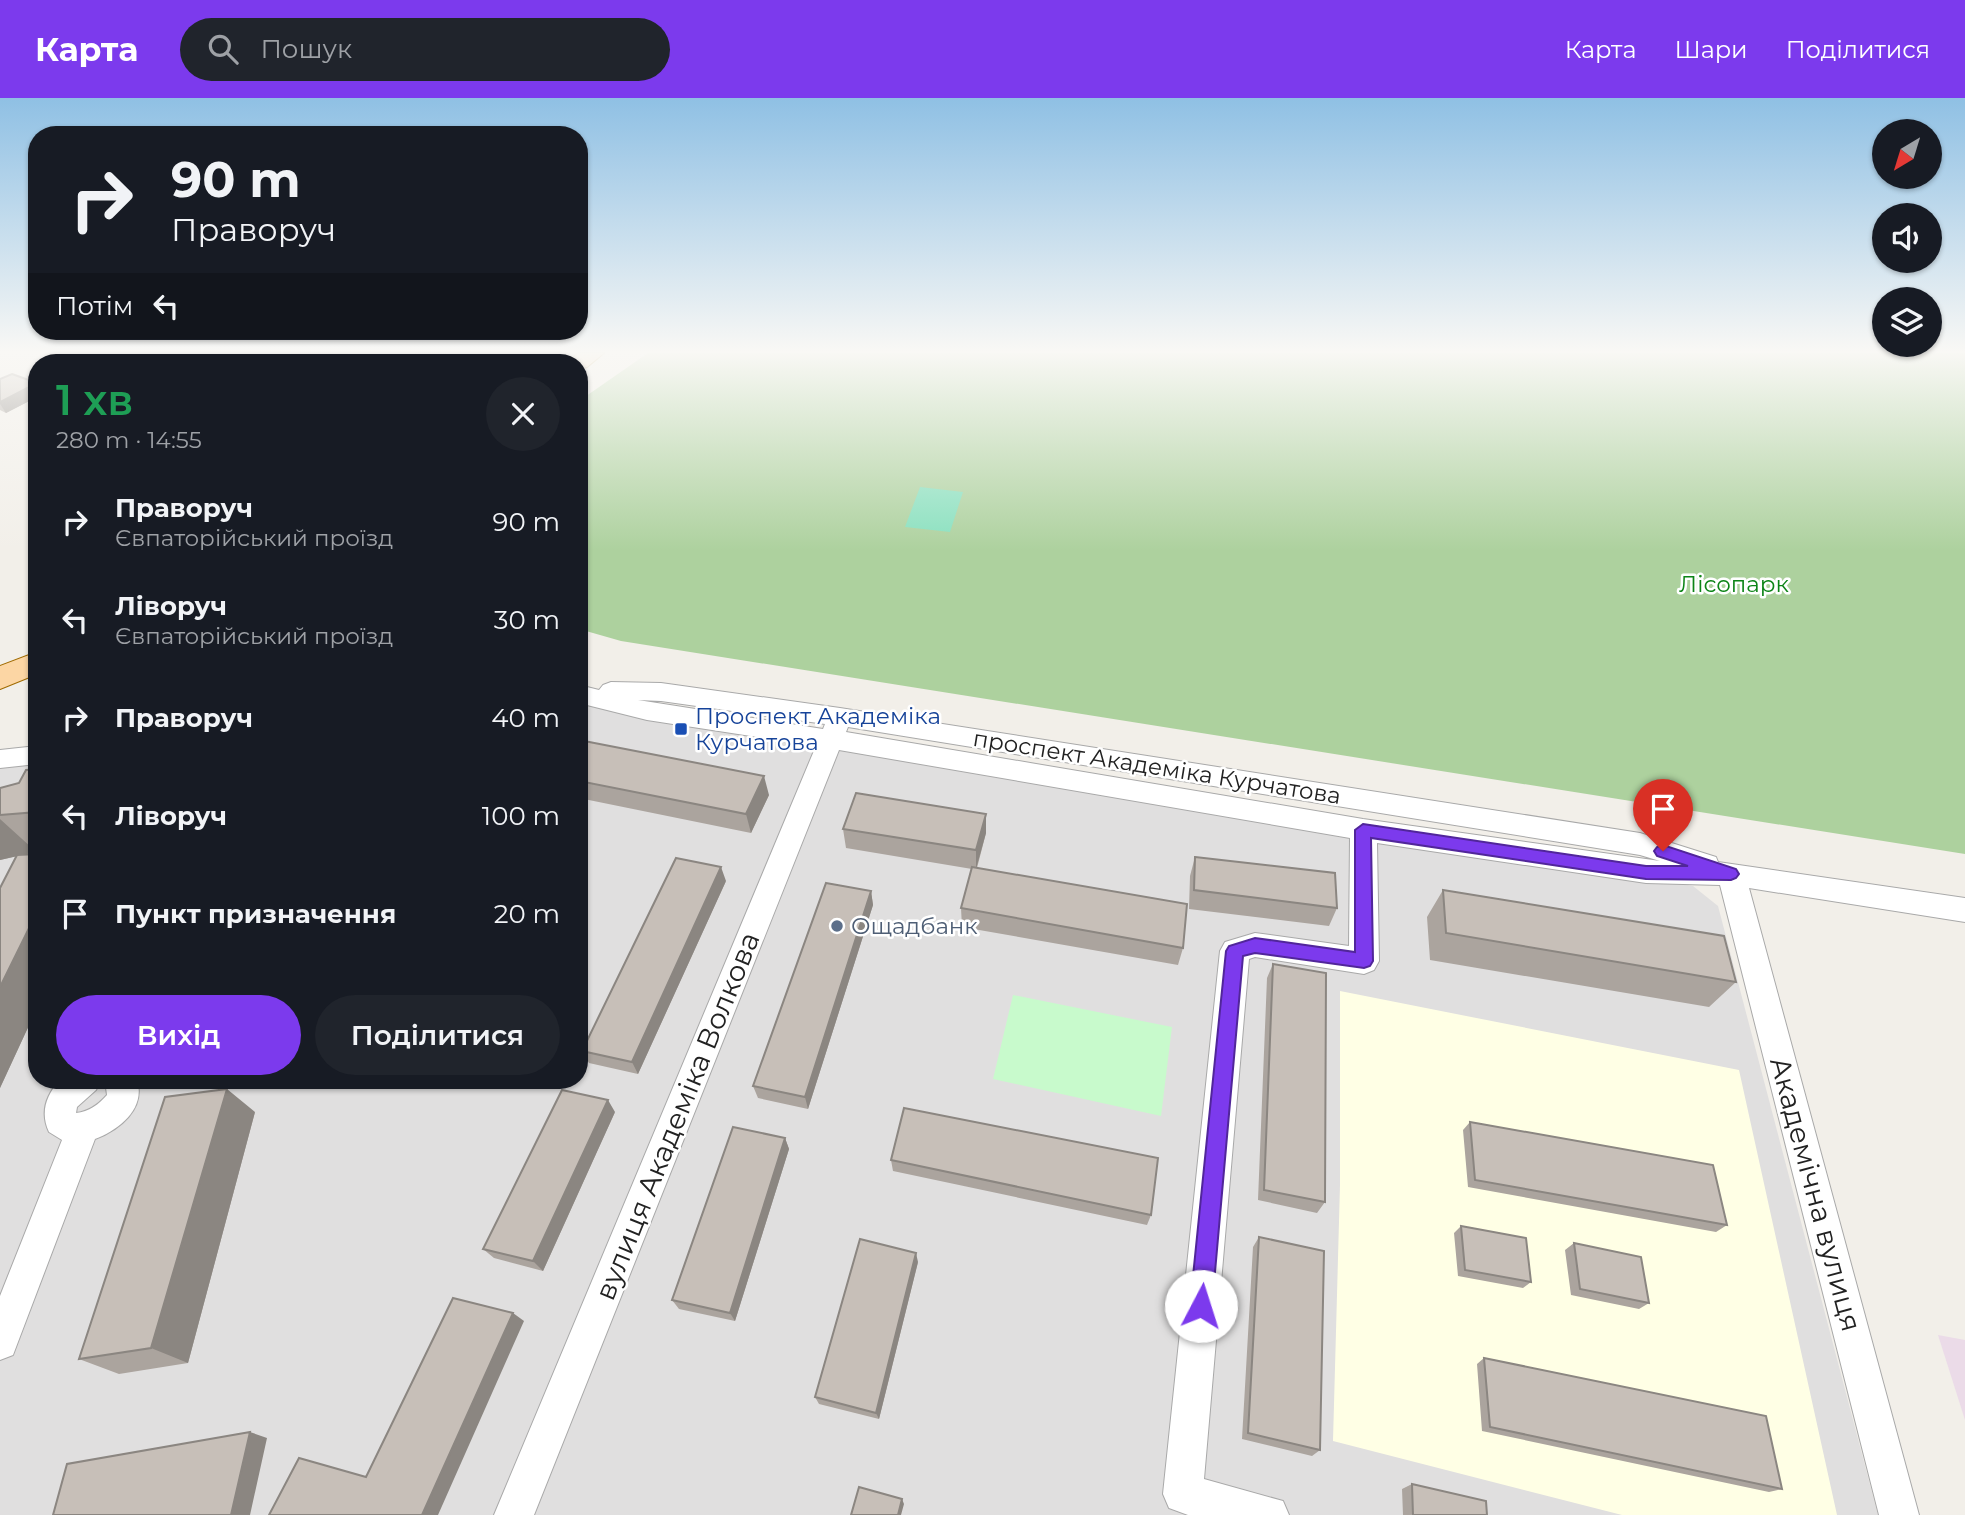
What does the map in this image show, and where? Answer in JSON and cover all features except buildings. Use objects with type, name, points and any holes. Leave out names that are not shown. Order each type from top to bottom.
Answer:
[{"type":"main road","points":[[0,678],[28,666]]},
{"type":"street","name":"проспект Академіка Курчатова","points":[[588,695],[647,711],[835,728],[1640,844],[1731,874]]},
{"type":"street","name":"проспект Академіка Курчатова","points":[[835,728],[1363,830],[1646,872],[1731,874],[1965,910]]},
{"type":"street","name":"вулиця Академіка Волкова","points":[[514,1515],[835,728]]},
{"type":"street","points":[[0,759],[28,756]]},
{"type":"street","points":[[1269,1515],[1183,1494],[1235,951],[1255,945],[1364,961],[1363,830]]},
{"type":"street","name":"Академічна вулиця","points":[[1731,874],[1840,1281],[1899,1515]]},
{"type":"street","points":[[74,1089],[65,1096],[59,1114],[60,1121],[66,1126],[83,1128],[103,1121],[118,1105],[124,1089]]},
{"type":"street","points":[[0,1342],[83,1128]]},
{"type":"shaded area","points":[[588,702],[648,716],[1693,886],[1718,906],[1878,1515],[0,1515],[0,767],[28,763],[28,1089],[588,1089]]},
{"type":"shaded area","points":[[1340,991],[1739,1070],[1837,1515],[1622,1515],[1333,1441],[1340,1185]]},
{"type":"shaded area","points":[[1938,1335],[1965,1340],[1965,1420]]},
{"type":"green space","name":"Лісопарк","points":[[588,419],[1965,419],[1965,854],[621,641],[588,632]]},
{"type":"green space","points":[[920,487],[963,492],[950,532],[905,527]]},
{"type":"green space","points":[[1013,995],[1172,1027],[1161,1116],[993,1079]]},
{"type":"place","name":"Проспект Академіка Курчатова","points":[[681,729]]},
{"type":"place","name":"Ощадбанк","points":[[837,926]]},
{"type":"route","points":[[1201,1306],[1235,951],[1255,945],[1364,961],[1363,830],[1646,872],[1731,874],[1663,851]]}]
